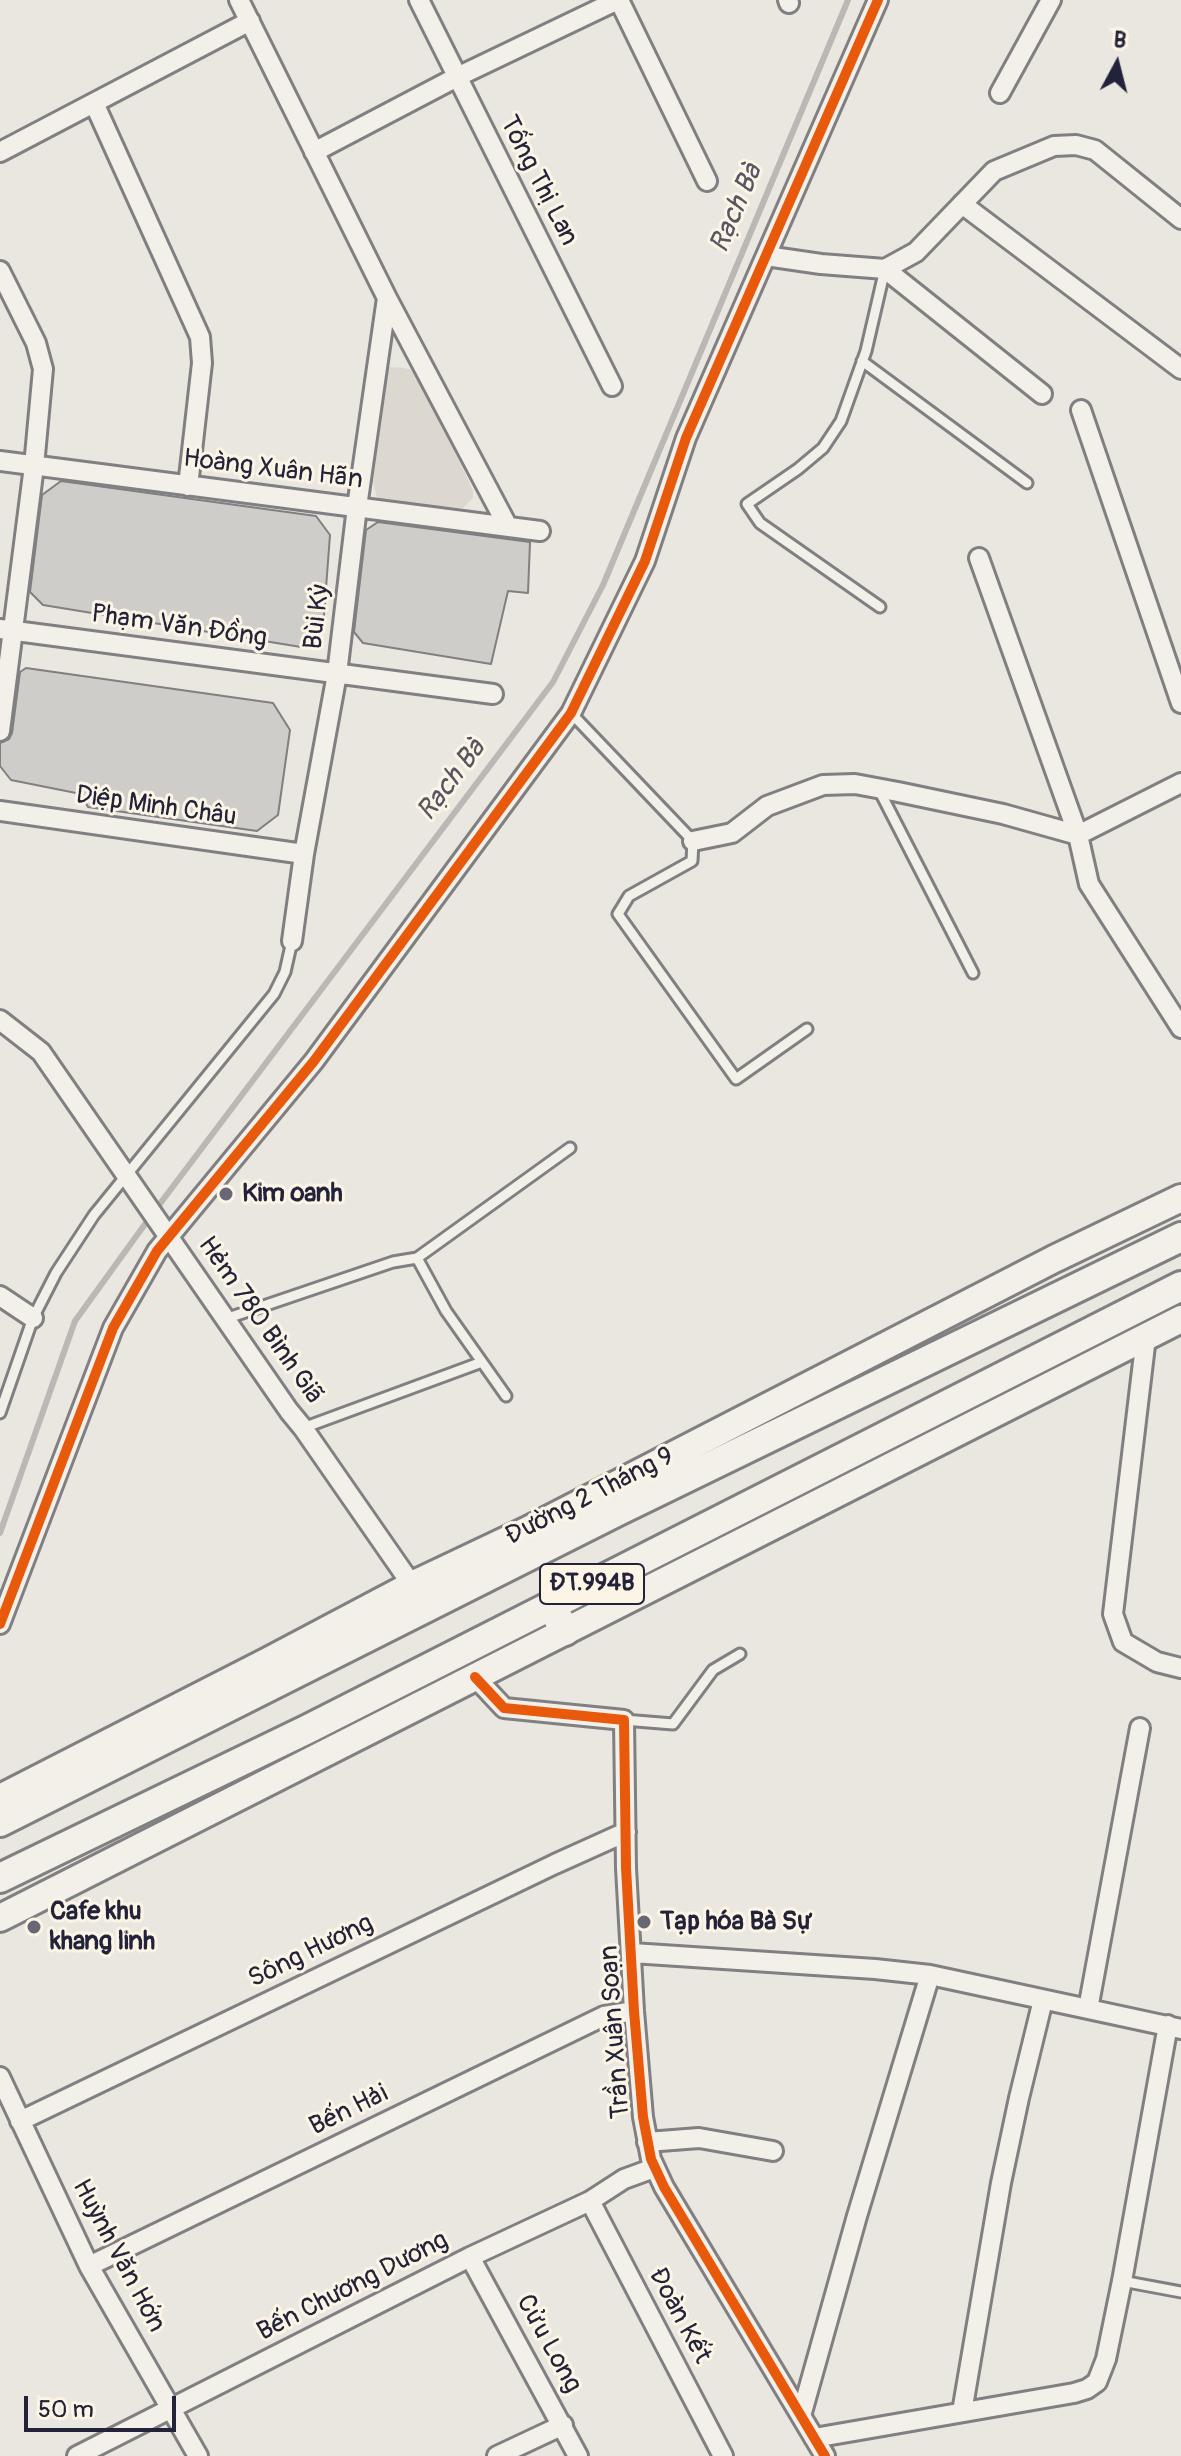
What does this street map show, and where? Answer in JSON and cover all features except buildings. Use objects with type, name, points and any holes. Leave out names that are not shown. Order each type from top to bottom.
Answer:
[{"type":"main road","name":"Đường 2 Tháng 9","points":[[0,1822],[532,1542],[1040,1267],[1181,1198]]},
{"type":"main road","name":"Đường 2 Tháng 9","points":[[0,1798],[412,1585],[532,1542],[1181,1237]]},
{"type":"main road","name":"ĐT.994B","points":[[0,1878],[308,1729],[1181,1286]]},
{"type":"main road","name":"ĐT.994B","points":[[0,1918],[1181,1319]]},
{"type":"main road","points":[[551,1605],[565,1631]]},
{"type":"street","points":[[239,0],[387,298],[508,527]]},
{"type":"street","name":"Tống Thị Lan","points":[[419,0],[612,386]]},
{"type":"street","points":[[314,152],[457,77],[619,0],[707,181]]},
{"type":"street","points":[[0,1624],[113,1328],[157,1251],[314,1061],[571,713],[645,561],[686,438],[878,0]]},
{"type":"street","points":[[1000,93],[1051,0]]},
{"type":"street","points":[[0,152],[250,21]]},
{"type":"street","points":[[94,103],[200,337],[202,363],[188,486]]},
{"type":"street","points":[[766,256],[885,269],[916,252],[994,171],[1054,146],[1076,145],[1095,150],[1181,219]]},
{"type":"street","points":[[962,204],[1181,369]]},
{"type":"street","points":[[885,269],[1042,394]]},
{"type":"street","points":[[0,271],[36,343],[43,369],[34,466],[7,630],[0,731]]},
{"type":"street","name":"Bùi Kỷ","points":[[292,941],[304,854],[337,674],[387,298]]},
{"type":"street","points":[[1081,410],[1181,703]]},
{"type":"street","name":"Hoàng Xuân Hãn","points":[[0,461],[540,531]]},
{"type":"street","points":[[979,558],[1078,835],[1089,884],[1181,1028]]},
{"type":"street","name":"Phạm Văn Đồng","points":[[7,630],[493,694]]},
{"type":"street","points":[[693,841],[732,833],[767,806],[823,785],[855,784],[878,788],[1003,814],[1078,835],[1181,783]]},
{"type":"street","name":"Diệp Minh Châu","points":[[0,811],[304,854]]},
{"type":"street","name":"Hẻm 780 Bình Giã","points":[[0,1020],[41,1052],[412,1585]]},
{"type":"street","points":[[0,1296],[33,1318]]},
{"type":"street","points":[[1146,1337],[1113,1614],[1123,1642],[1157,1662],[1181,1668]]},
{"type":"street","points":[[475,1677],[504,1708],[624,1720]]},
{"type":"street","name":"Trần Xuân Soạn","points":[[624,1720],[634,2011],[647,2142],[654,2168],[825,2456]]},
{"type":"street","points":[[1088,2009],[1140,1728]]},
{"type":"street","name":"Sông Hương","points":[[20,2121],[626,1832]]},
{"type":"street","points":[[632,1953],[930,1975],[1174,2027],[1106,2359],[1097,2382],[1074,2393],[814,2438]]},
{"type":"street","points":[[801,2416],[857,2216],[930,1975]]},
{"type":"street","points":[[962,2412],[1001,2183],[1043,2000]]},
{"type":"street","name":"Bến Hải","points":[[89,2266],[604,2016],[634,2011]]},
{"type":"street","name":"Huỳnh Văn Hớn","points":[[0,2077],[89,2266],[198,2456]]},
{"type":"street","points":[[647,2142],[699,2138],[773,2151]]},
{"type":"street","name":"Bến Chương Dương","points":[[77,2456],[470,2257],[590,2201],[624,2179],[654,2168]]},
{"type":"street","name":"Đoàn Kết","points":[[590,2201],[723,2456]]},
{"type":"street","name":"Cửu Long","points":[[470,2257],[578,2456]]},
{"type":"street","points":[[497,2456],[563,2425]]},
{"type":"lane","points":[[880,607],[760,523],[747,504],[823,448],[841,421],[866,351],[885,269]]},
{"type":"lane","points":[[862,361],[1027,483]]},
{"type":"lane","points":[[571,713],[693,841],[692,861],[629,896],[618,914],[736,1079],[807,1029]]},
{"type":"lane","points":[[878,788],[973,973]]},
{"type":"lane","points":[[0,1413],[33,1318],[64,1261],[94,1215],[274,994],[285,972],[292,941]]},
{"type":"lane","points":[[225,1319],[393,1262],[417,1258],[570,1148]]},
{"type":"lane","points":[[417,1258],[446,1311],[506,1396]]},
{"type":"lane","points":[[303,1428],[482,1362]]},
{"type":"lane","points":[[624,1720],[673,1724],[713,1670],[740,1654]]},
{"type":"lane","points":[[1122,2281],[1181,2292]]},
{"type":"shaded area","points":[[388,367],[416,371],[473,490],[473,498],[463,508],[378,502],[373,482]]},
{"type":"waterway","name":"Rạch Bà","points":[[0,1533],[75,1321],[553,682],[603,585],[848,0]]},
{"type":"cycle path","points":[[0,1624],[113,1328],[157,1251],[314,1061],[571,713],[645,561],[686,438],[878,0]]},
{"type":"cycle path","points":[[475,1677],[504,1708],[624,1720],[626,1868],[634,2011],[643,2117],[651,2159],[664,2187],[825,2456]]},
{"type":"place","name":"Kim oanh","points":[[226,1194]]},
{"type":"place","name":"Tạp hóa Bà Sự","points":[[644,1922]]},
{"type":"place","name":"Cafe khu khang linh","points":[[34,1927]]}]
